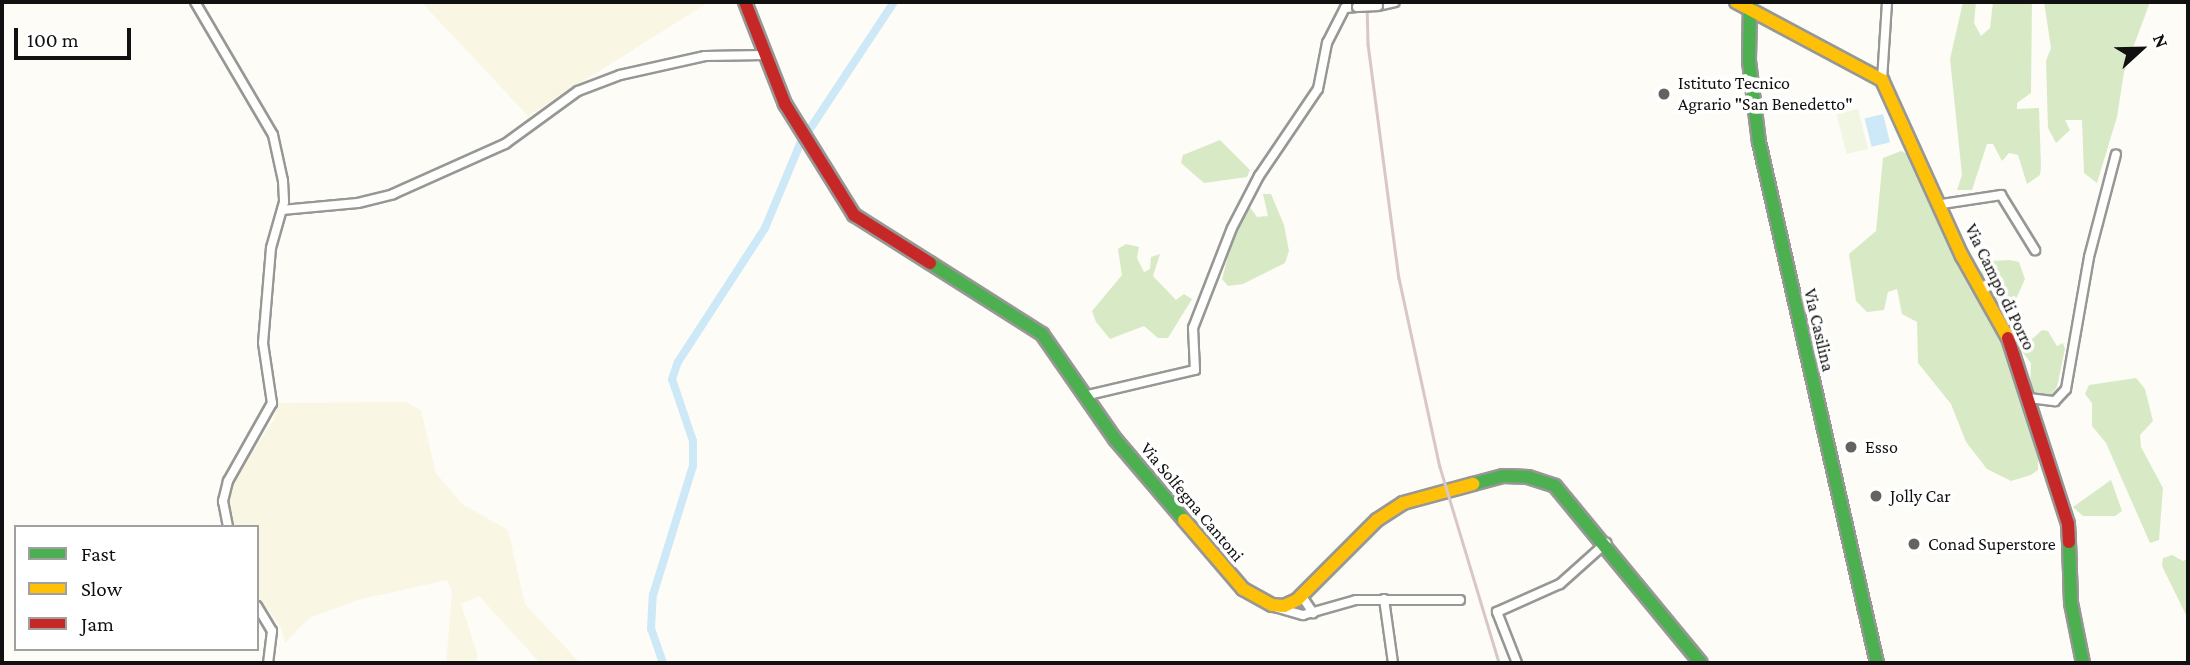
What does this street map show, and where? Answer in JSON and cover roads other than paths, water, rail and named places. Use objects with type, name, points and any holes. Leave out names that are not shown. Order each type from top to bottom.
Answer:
[{"type":"street","points":[[195,2],[273,135],[283,181],[282,209],[271,248],[263,343],[272,402],[228,481],[223,501],[228,525]]},
{"type":"street","name":"Via Solfegna Cantoni","points":[[745,2],[764,55],[800,127],[819,153],[854,215],[1042,334],[1115,439],[1243,589],[1272,605]]},
{"type":"street","points":[[1084,396],[1195,370],[1191,341],[1196,313],[1254,185],[1318,89],[1326,43],[1352,5],[1378,6],[1395,2]]},
{"type":"street","points":[[1736,2],[1750,7],[1882,80],[1886,2]]},
{"type":"street","name":"Via Casilina","points":[[1750,7],[1749,61],[1759,142],[1877,663]]},
{"type":"street","points":[[282,209],[358,203],[393,194],[505,144],[578,91],[620,75],[705,55],[764,55]]},
{"type":"street","name":"Via Campo di Porro","points":[[1882,80],[1942,204],[1962,256],[2013,347],[2068,524],[2071,603],[2084,663]]},
{"type":"street","points":[[2029,398],[2055,401],[2066,390],[2089,257],[2116,154]]},
{"type":"street","points":[[1942,204],[2001,195],[2035,250]]},
{"type":"street","points":[[1272,605],[1284,606],[1301,595],[1377,520],[1403,503],[1503,476],[1528,477],[1555,486],[1606,543],[1700,663]]},
{"type":"street","points":[[1517,663],[1497,612],[1560,584],[1606,543]]},
{"type":"street","points":[[1301,595],[1312,613]]},
{"type":"street","points":[[1384,599],[1393,663]]},
{"type":"street","points":[[1272,605],[1303,615],[1356,600],[1460,600]]},
{"type":"street","points":[[259,609],[272,631],[268,663]]},
{"type":"water","points":[[1883,114],[1890,142],[1872,147],[1865,119]]},
{"type":"waterway","points":[[663,663],[651,629],[653,595],[693,466],[693,441],[672,379],[678,362],[765,228],[800,144],[894,2]]},
{"type":"railway","points":[[1367,2],[1368,44],[1399,278],[1440,467],[1499,663]]},
{"type":"place","name":"Istituto Tecnico Agrario \"San Benedetto\"","points":[[1664,94]]},
{"type":"place","name":"Esso","points":[[1851,447]]},
{"type":"place","name":"Jolly Car","points":[[1876,496]]},
{"type":"place","name":"Conad Superstore","points":[[1914,544]]}]
